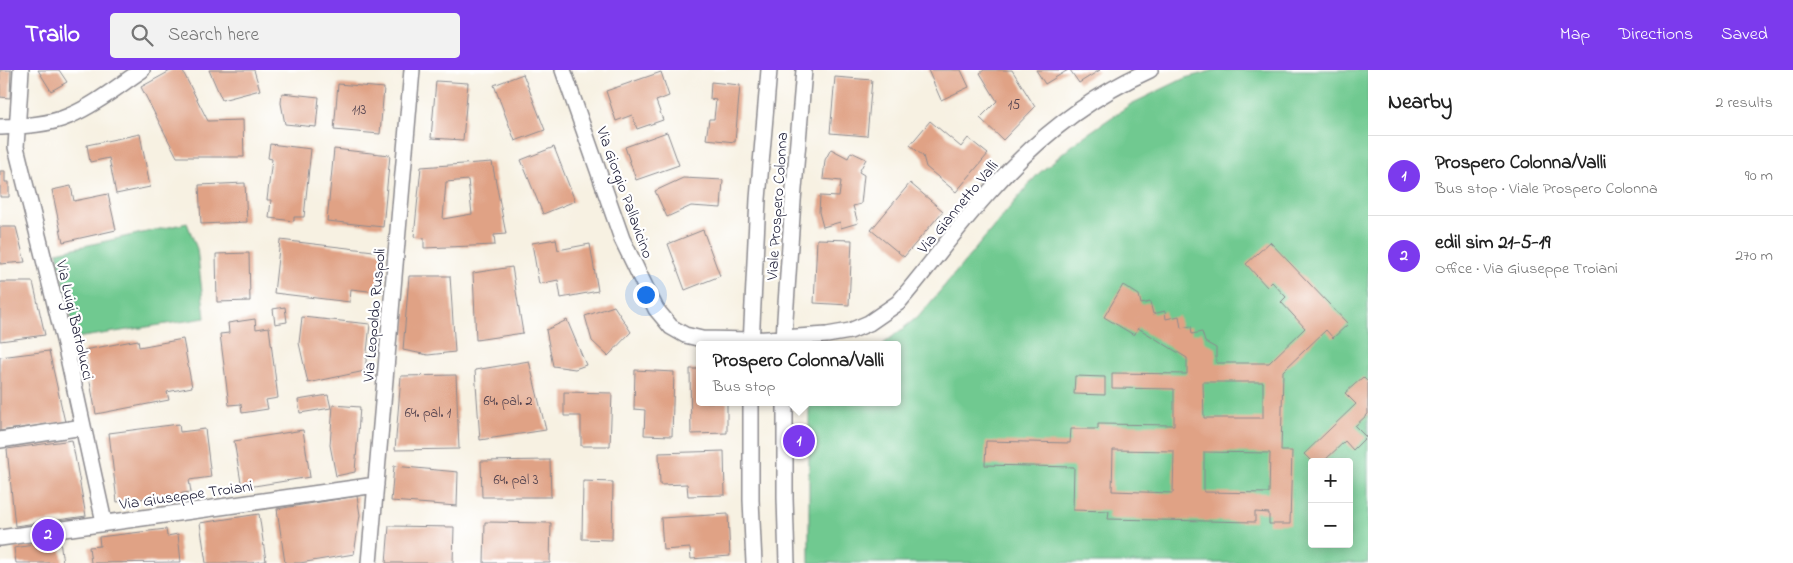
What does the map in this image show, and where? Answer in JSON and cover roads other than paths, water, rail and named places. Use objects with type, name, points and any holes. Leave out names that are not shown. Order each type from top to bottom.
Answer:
[{"type":"street","name":"Via Luigi Bartolucci","points":[[21,70],[16,147],[62,334],[104,522]]},
{"type":"street","points":[[0,127],[68,117],[102,98],[142,70]]},
{"type":"street","name":"Via Leopoldo Ruspoli","points":[[369,563],[412,70]]},
{"type":"street","name":"Via Giorgio Pallavicino","points":[[563,70],[622,239],[656,309],[671,327],[685,335],[702,339],[735,341]]},
{"type":"street","name":"Viale Prospero Colonna","points":[[751,341],[758,199],[769,70]]},
{"type":"street","name":"Viale Prospero Colonna","points":[[784,341],[804,70]]},
{"type":"street","name":"Via Giannetto Valli","points":[[790,341],[850,331],[869,323],[887,312],[909,290],[989,191],[1031,148],[1083,107],[1112,89],[1150,70]]},
{"type":"street","points":[[751,406],[754,563]]},
{"type":"street","points":[[785,406],[787,563]]},
{"type":"street","points":[[0,440],[83,427]]},
{"type":"street","name":"Via Giuseppe Troiani","points":[[0,538],[104,522],[376,486]]},
{"type":"place","name":"Prospero Colonna/Valli","points":[[799,441]]},
{"type":"place","name":"edil sim 21-5-19","points":[[48,535]]}]
